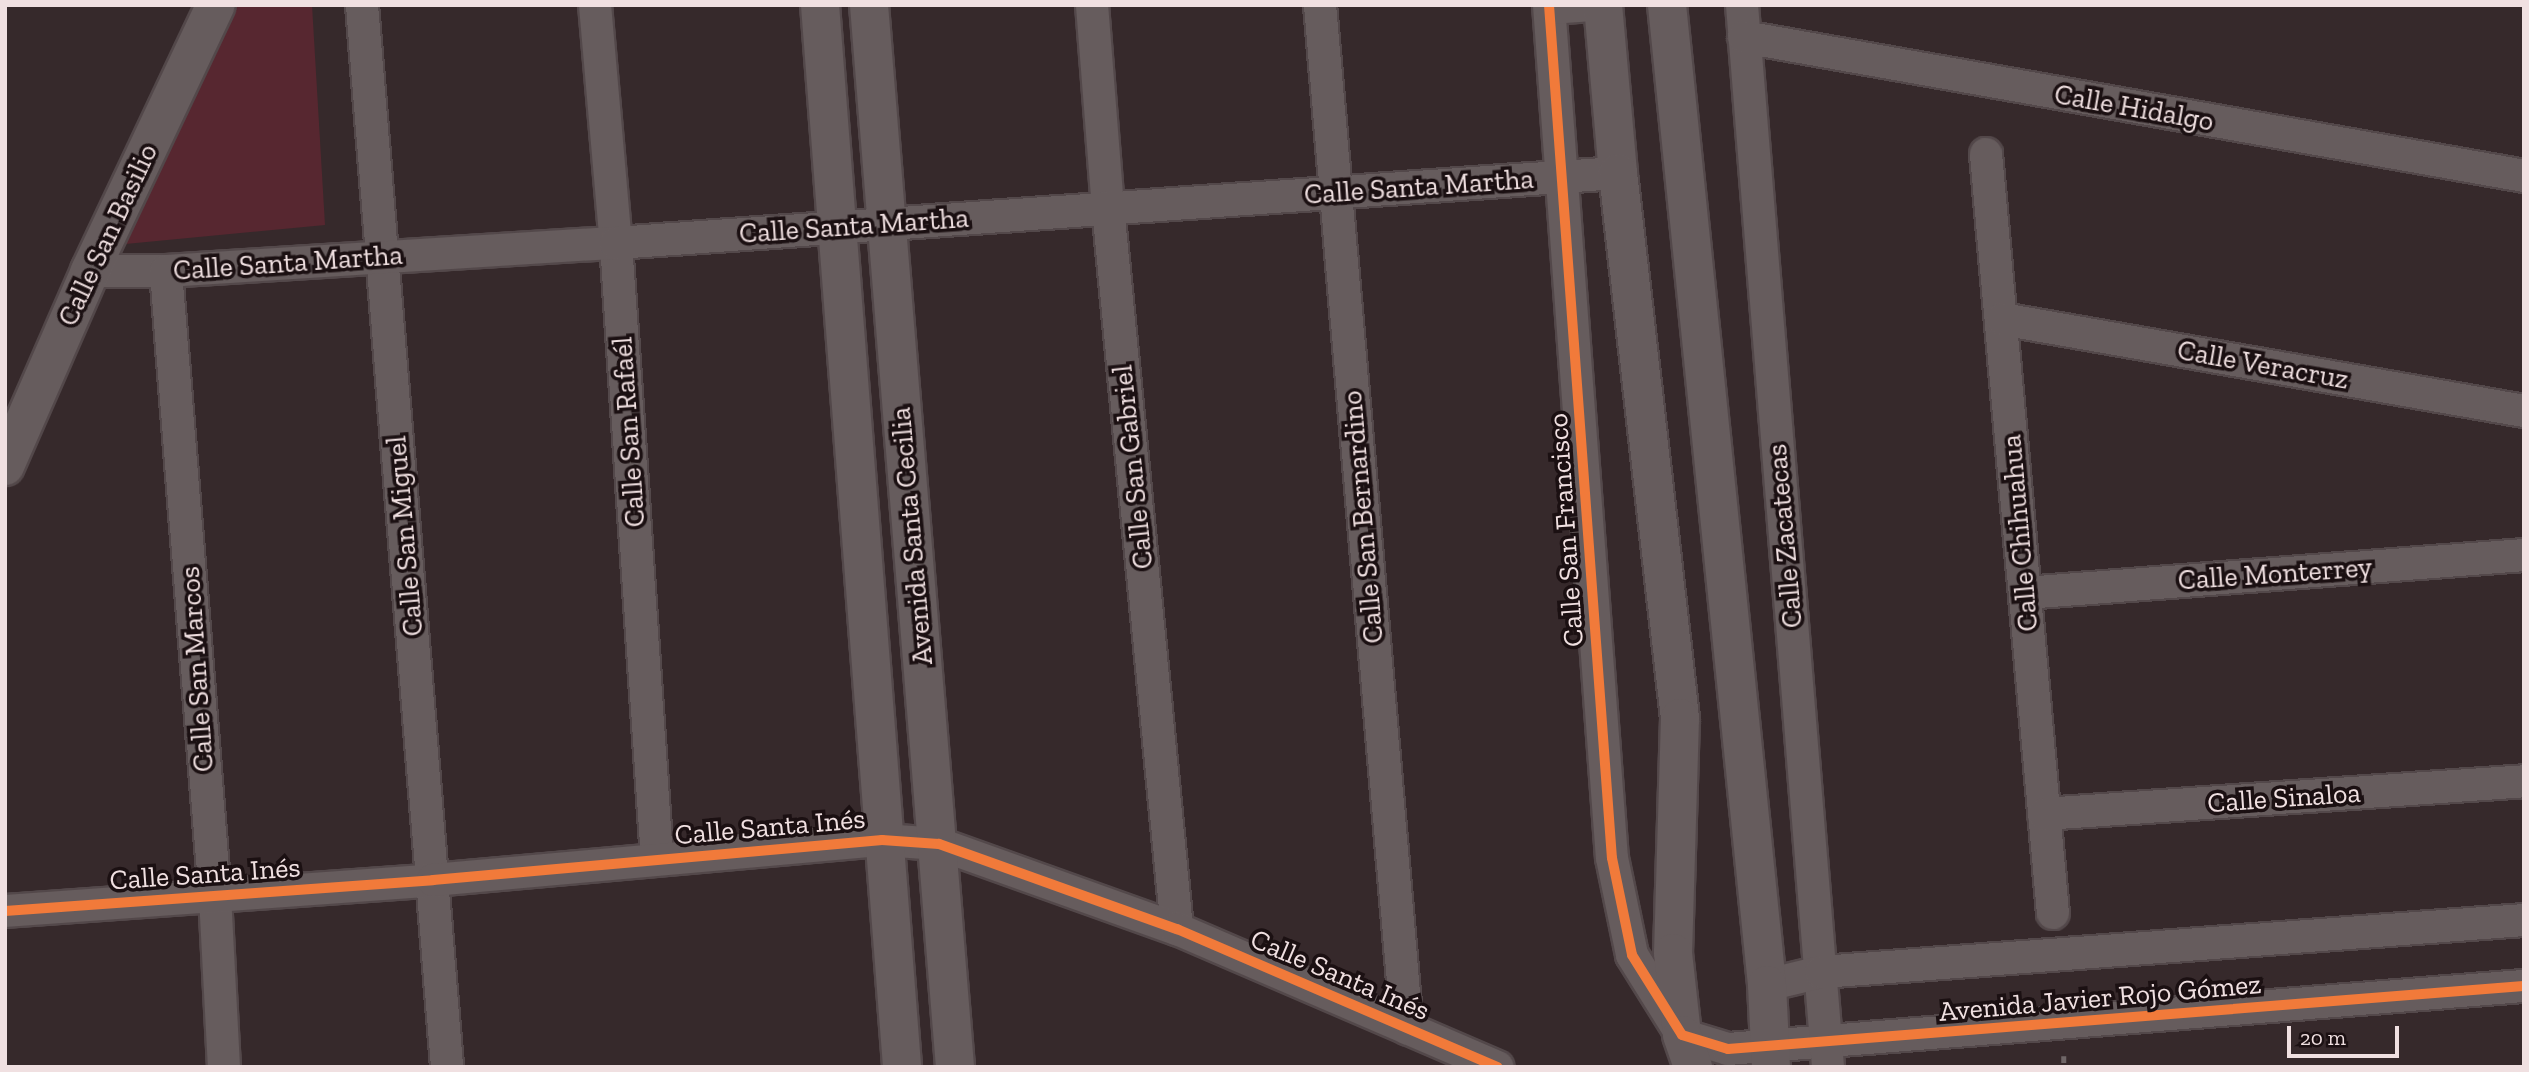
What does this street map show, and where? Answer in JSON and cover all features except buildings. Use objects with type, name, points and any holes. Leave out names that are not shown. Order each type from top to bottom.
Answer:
[{"type":"street","name":"Calle San Basilio","points":[[5,466],[90,271],[216,5]]},
{"type":"street","name":"Calle San Miguel","points":[[362,5],[447,1067]]},
{"type":"street","name":"Calle San Rafaél","points":[[595,5],[616,243],[657,859]]},
{"type":"street","name":"Avenida Santa Cecilia","points":[[820,5],[882,840],[902,1067]]},
{"type":"street","name":"Avenida Santa Cecilia","points":[[869,5],[955,1067]]},
{"type":"street","name":"Calle San Gabriel","points":[[1092,5],[1108,207],[1177,929]]},
{"type":"street","name":"Calle San Bernardino","points":[[1320,5],[1407,1028]]},
{"type":"street","points":[[1550,7],[1589,5]]},
{"type":"street","points":[[1603,5],[1618,173],[1680,718],[1673,953],[1687,1051]]},
{"type":"street","points":[[1667,5],[1767,985],[1770,1056]]},
{"type":"street","name":"Calle Zacatecas","points":[[1742,5],[1827,1055]]},
{"type":"street","name":"Calle San Francisco","points":[[1550,7],[1612,858],[1632,956],[1687,1051]]},
{"type":"street","name":"Calle Hidalgo","points":[[1744,37],[2524,176]]},
{"type":"street","name":"Calle Chihuahua","points":[[1986,154],[2053,913]]},
{"type":"street","name":"Calle Santa Martha","points":[[90,271],[166,271],[616,243],[1618,173]]},
{"type":"street","name":"Calle San Marcos","points":[[166,271],[215,896],[225,1067]]},
{"type":"street","name":"Calle Veracruz","points":[[2002,319],[2524,411]]},
{"type":"street","name":"Calle Monterrey","points":[[2025,593],[2524,555]]},
{"type":"street","name":"Calle Sinaloa","points":[[2044,814],[2524,781]]},
{"type":"street","name":"Calle Santa Inés","points":[[5,911],[433,880],[882,840],[939,844],[1177,929],[1498,1067]]},
{"type":"street","name":"Avenida Javier Rojo Gómez","points":[[1767,985],[1821,972],[2524,920]]},
{"type":"street","name":"Avenida Javier Rojo Gómez","points":[[1687,1051],[1728,1049],[1770,1056],[1827,1055],[2524,986]]},
{"type":"shaded area","points":[[228,5],[312,5],[325,225],[115,245]]},
{"type":"cycle path","points":[[1549,5],[1612,858],[1632,955],[1682,1035],[1728,1049],[2524,986]]},
{"type":"cycle path","points":[[5,911],[433,880],[882,840],[939,844],[1177,929],[1498,1067]]}]
